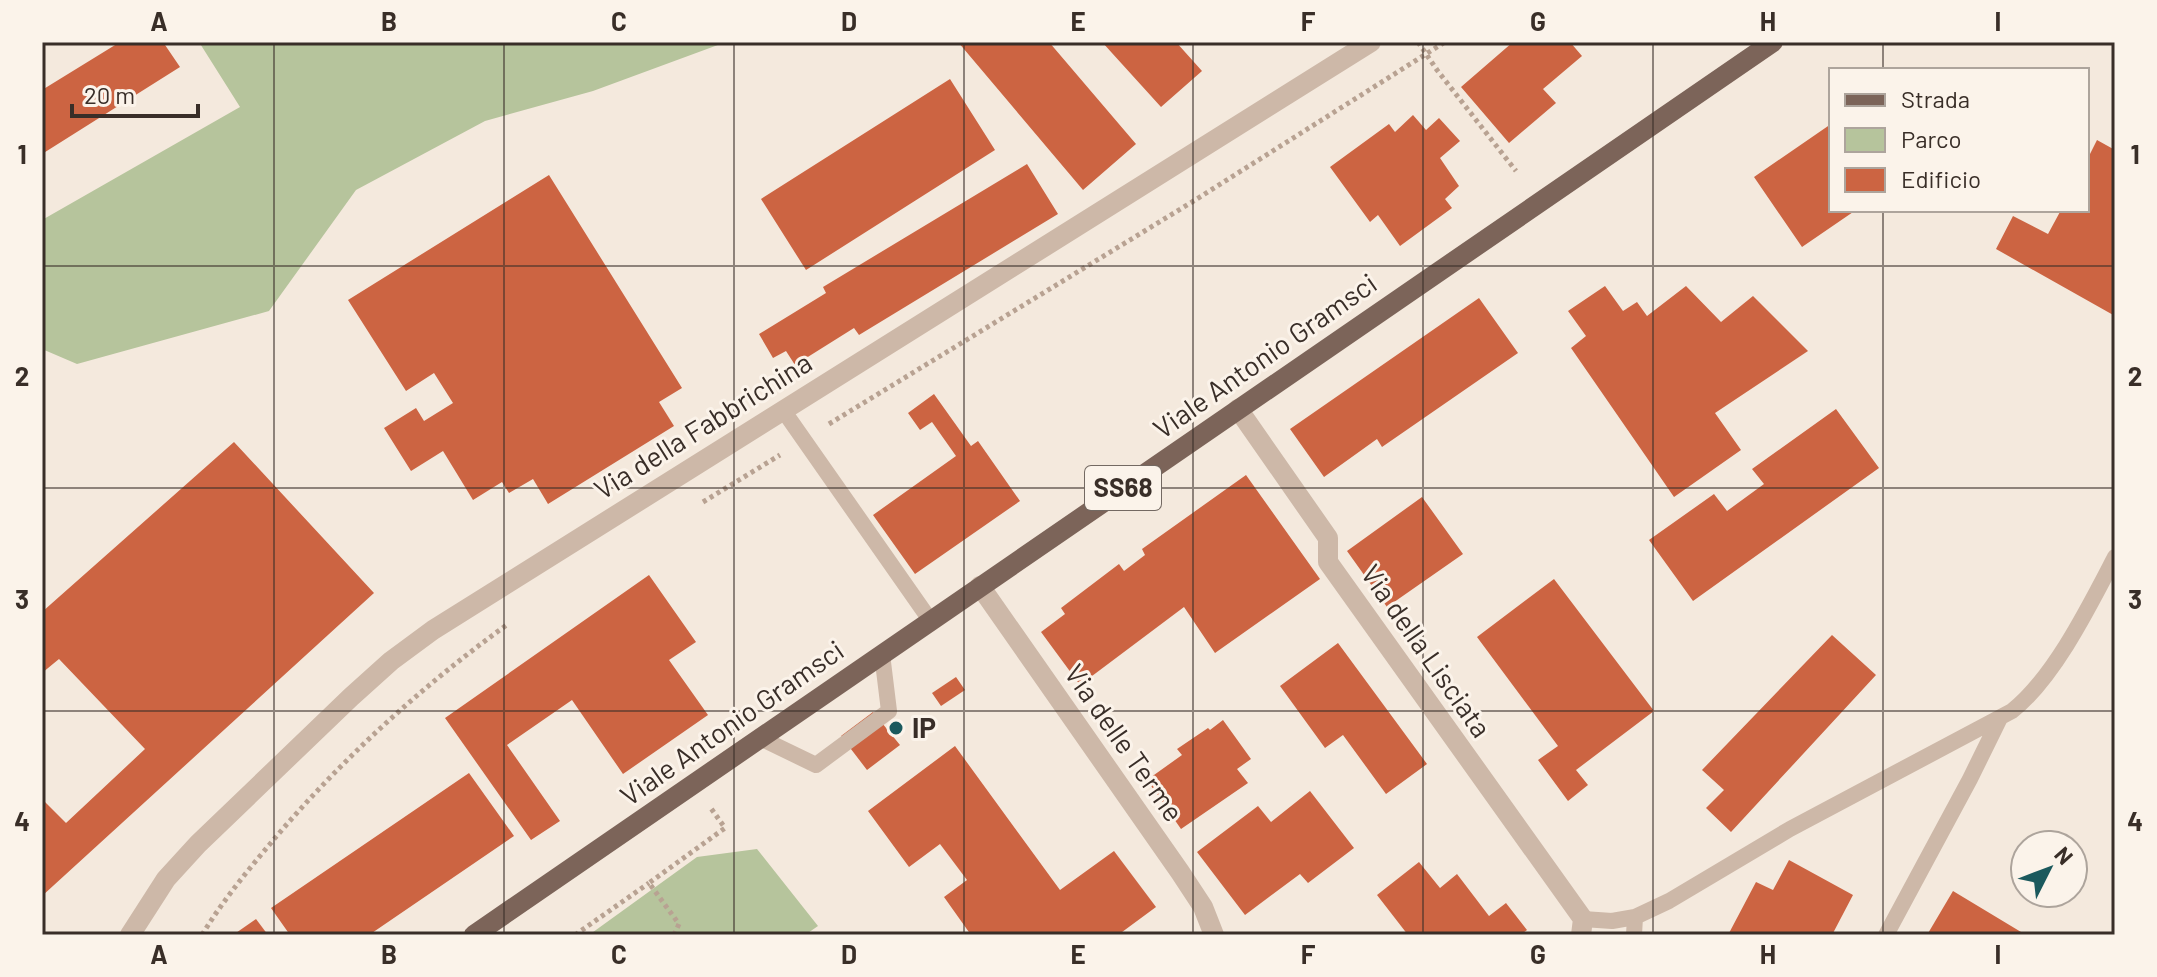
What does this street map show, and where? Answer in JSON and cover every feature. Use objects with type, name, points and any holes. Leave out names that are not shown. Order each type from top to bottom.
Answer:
[{"type":"main road","name":"Viale Antonio Gramsci","points":[[474,935],[1773,42]]},
{"type":"street","name":"Via della Fabbrichina","points":[[130,935],[166,879],[198,844],[391,661],[474,602],[1364,44]]},
{"type":"street","name":"Via della Lisciata","points":[[1238,409],[1328,538],[1328,562],[1582,927]]},
{"type":"street","name":"Via delle Terme","points":[[980,586],[1203,907],[1214,935]]},
{"type":"lane","points":[[783,410],[930,620]]},
{"type":"lane","points":[[1582,927],[1635,917],[1685,893],[1790,829],[2000,718],[2024,701],[2046,675],[2115,557]]},
{"type":"lane","points":[[760,738],[816,765],[889,711],[882,654]]},
{"type":"lane","points":[[1886,935],[2000,718]]},
{"type":"lane","points":[[1634,935],[1635,917]]},
{"type":"path","points":[[1418,42],[1516,171]]},
{"type":"path","points":[[575,935],[725,828],[694,784]]},
{"type":"path","points":[[649,883],[679,924],[674,935]]},
{"type":"green space","points":[[199,42],[726,42],[593,91],[485,121],[356,190],[269,311],[77,364],[42,349],[42,220],[240,107]]},
{"type":"green space","points":[[757,849],[818,926],[805,935],[589,935],[697,857]]},
{"type":"building","points":[[120,42],[163,42],[180,67],[42,154],[42,90]]},
{"type":"building","points":[[958,42],[1049,42],[1136,144],[1083,190]]},
{"type":"building","points":[[1102,42],[1176,42],[1202,71],[1161,107]]},
{"type":"building","points":[[1513,42],[1570,42],[1582,56],[1543,89],[1556,103],[1509,143],[1461,87]]},
{"type":"building","points":[[950,79],[995,150],[806,270],[761,199]]},
{"type":"building","points":[[1413,115],[1426,130],[1439,118],[1460,141],[1440,158],[1459,186],[1445,199],[1452,208],[1400,246],[1378,215],[1370,222],[1330,167],[1389,124],[1395,132]]},
{"type":"building","points":[[1829,125],[1829,212],[1853,212],[1802,247],[1754,177]]},
{"type":"building","points":[[2097,140],[2115,150],[2115,316],[1996,249],[2013,216],[2048,234],[2060,212],[2089,212],[2089,156]]},
{"type":"building","points":[[1027,164],[1058,214],[859,335],[854,328],[795,365],[786,351],[773,358],[759,334],[826,293],[823,287]]},
{"type":"building","points":[[549,175],[682,388],[659,402],[674,426],[548,504],[533,479],[509,493],[502,482],[473,500],[443,451],[411,471],[384,428],[416,408],[424,421],[453,403],[434,373],[406,391],[348,300]]},
{"type":"building","points":[[1605,286],[1623,311],[1637,302],[1647,316],[1686,286],[1721,322],[1753,296],[1808,351],[1715,413],[1741,450],[1674,497],[1571,348],[1586,336],[1568,311]]},
{"type":"building","points":[[1479,298],[1518,353],[1382,447],[1377,439],[1324,477],[1290,429]]},
{"type":"building","points":[[934,394],[971,446],[978,441],[1020,501],[915,574],[873,515],[956,456],[932,422],[920,430],[908,413]]},
{"type":"building","points":[[1836,409],[1879,468],[1693,601],[1649,540],[1714,494],[1727,511],[1764,484],[1752,469]]},
{"type":"building","points":[[234,442],[374,593],[42,896],[42,799],[66,823],[145,749],[59,659],[42,673],[42,612]]},
{"type":"building","points":[[1246,475],[1320,579],[1215,653],[1184,607],[1080,685],[1041,632],[1065,614],[1061,608],[1119,564],[1124,571],[1145,555],[1142,549]]},
{"type":"building","points":[[1422,497],[1463,554],[1387,607],[1347,551]]},
{"type":"building","points":[[649,575],[696,642],[669,660],[708,715],[623,774],[572,700],[507,745],[560,821],[531,840],[445,718]]},
{"type":"building","points":[[1554,579],[1654,711],[1576,770],[1588,785],[1568,801],[1538,760],[1558,746],[1477,637]]},
{"type":"building","points":[[1832,635],[1876,675],[1731,832],[1706,808],[1724,790],[1702,770]]},
{"type":"building","points":[[1338,643],[1427,764],[1386,794],[1343,735],[1325,748],[1280,686]]},
{"type":"building","points":[[956,677],[965,690],[941,706],[932,693]]},
{"type":"building","points":[[873,712],[900,745],[867,770],[841,736]]},
{"type":"building","points":[[1223,720],[1251,759],[1237,769],[1248,783],[1181,829],[1147,780],[1182,755],[1177,749]]},
{"type":"building","points":[[955,746],[1060,890],[1114,851],[1156,907],[1118,935],[971,935],[944,897],[967,880],[940,844],[909,867],[868,811]]},
{"type":"building","points":[[469,773],[514,836],[369,935],[290,935],[271,908]]},
{"type":"building","points":[[1310,791],[1354,848],[1308,883],[1300,874],[1245,915],[1197,852],[1258,806],[1271,822]]},
{"type":"building","points":[[1789,860],[1853,895],[1832,935],[1728,935],[1756,882],[1773,890]]},
{"type":"building","points":[[1419,862],[1440,888],[1457,874],[1489,916],[1506,903],[1527,930],[1520,935],[1408,935],[1377,895]]},
{"type":"building","points":[[1953,891],[2026,935],[1927,935]]},
{"type":"building","points":[[256,919],[268,935],[233,935]]},
{"type":"place","name":"IP","points":[[896,728]]}]
